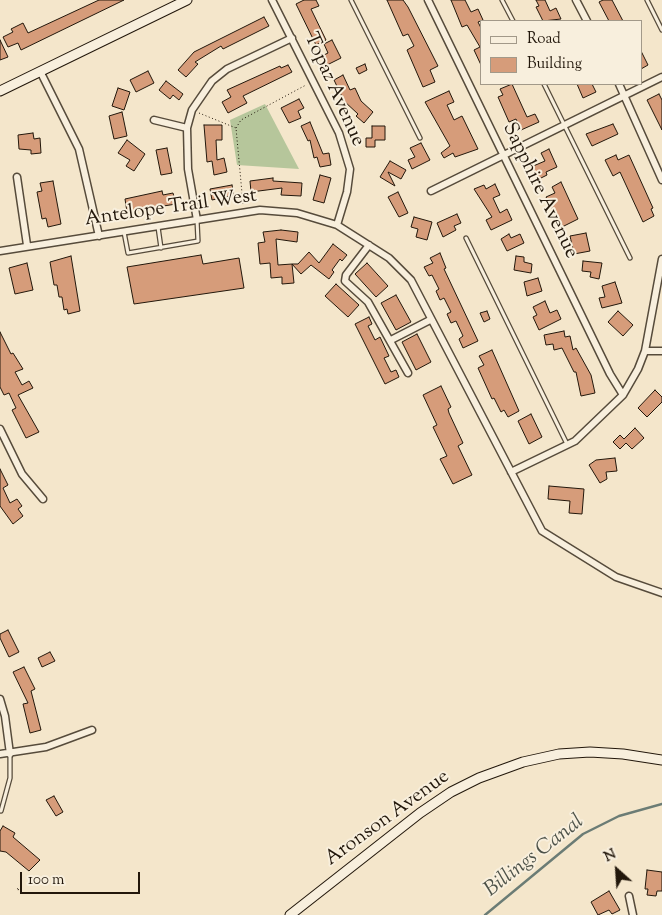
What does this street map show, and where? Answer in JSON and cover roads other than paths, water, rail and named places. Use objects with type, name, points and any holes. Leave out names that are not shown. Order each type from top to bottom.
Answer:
[{"type":"main road","points":[[0,91],[41,73],[187,0]]},
{"type":"main road","name":"Aronson Avenue","points":[[290,915],[420,813],[451,792],[479,778],[523,762],[559,754],[590,752],[622,754],[662,760]]},
{"type":"street","name":"Topaz Avenue","points":[[272,0],[339,133],[350,169],[347,192],[337,225]]},
{"type":"street","name":"Sapphire Avenue","points":[[428,0],[610,374],[623,395]]},
{"type":"street","points":[[576,0],[586,20]]},
{"type":"street","points":[[197,220],[188,169],[187,128],[192,110],[212,81],[227,69],[292,38]]},
{"type":"street","points":[[41,73],[79,149],[100,236]]},
{"type":"street","points":[[431,191],[662,77]]},
{"type":"street","points":[[620,85],[662,180]]},
{"type":"street","points":[[154,120],[187,128]]},
{"type":"street","points":[[17,177],[28,245]]},
{"type":"street","name":"Antelope Trail West","points":[[0,251],[28,245],[100,236],[260,210],[297,213],[337,225],[370,244],[389,258],[411,280],[430,320],[542,531],[616,577],[662,593]]},
{"type":"street","points":[[370,244],[346,275],[345,281],[368,302],[408,373]]},
{"type":"street","points":[[511,472],[575,441],[623,395],[638,369],[645,351],[662,259]]},
{"type":"street","points":[[391,340],[430,320]]},
{"type":"street","points":[[645,351],[662,351]]},
{"type":"street","points":[[0,429],[22,474],[43,499]]},
{"type":"street","points":[[0,699],[5,716],[10,754]]},
{"type":"street","points":[[0,754],[10,754],[46,747],[92,730]]},
{"type":"street","points":[[629,896],[633,915]]},
{"type":"lane","points":[[351,0],[420,138]]},
{"type":"lane","points":[[502,0],[512,20]]},
{"type":"lane","points":[[647,0],[662,30]]},
{"type":"lane","points":[[544,85],[630,258]]},
{"type":"lane","points":[[124,232],[128,253],[161,248],[198,241],[197,220]]},
{"type":"lane","points":[[158,226],[161,248]]},
{"type":"lane","points":[[466,238],[567,444]]},
{"type":"lane","points":[[2,811],[10,778],[10,754]]},
{"type":"waterway","name":"Billings Canal","points":[[485,915],[583,834],[619,816],[662,804]]}]
